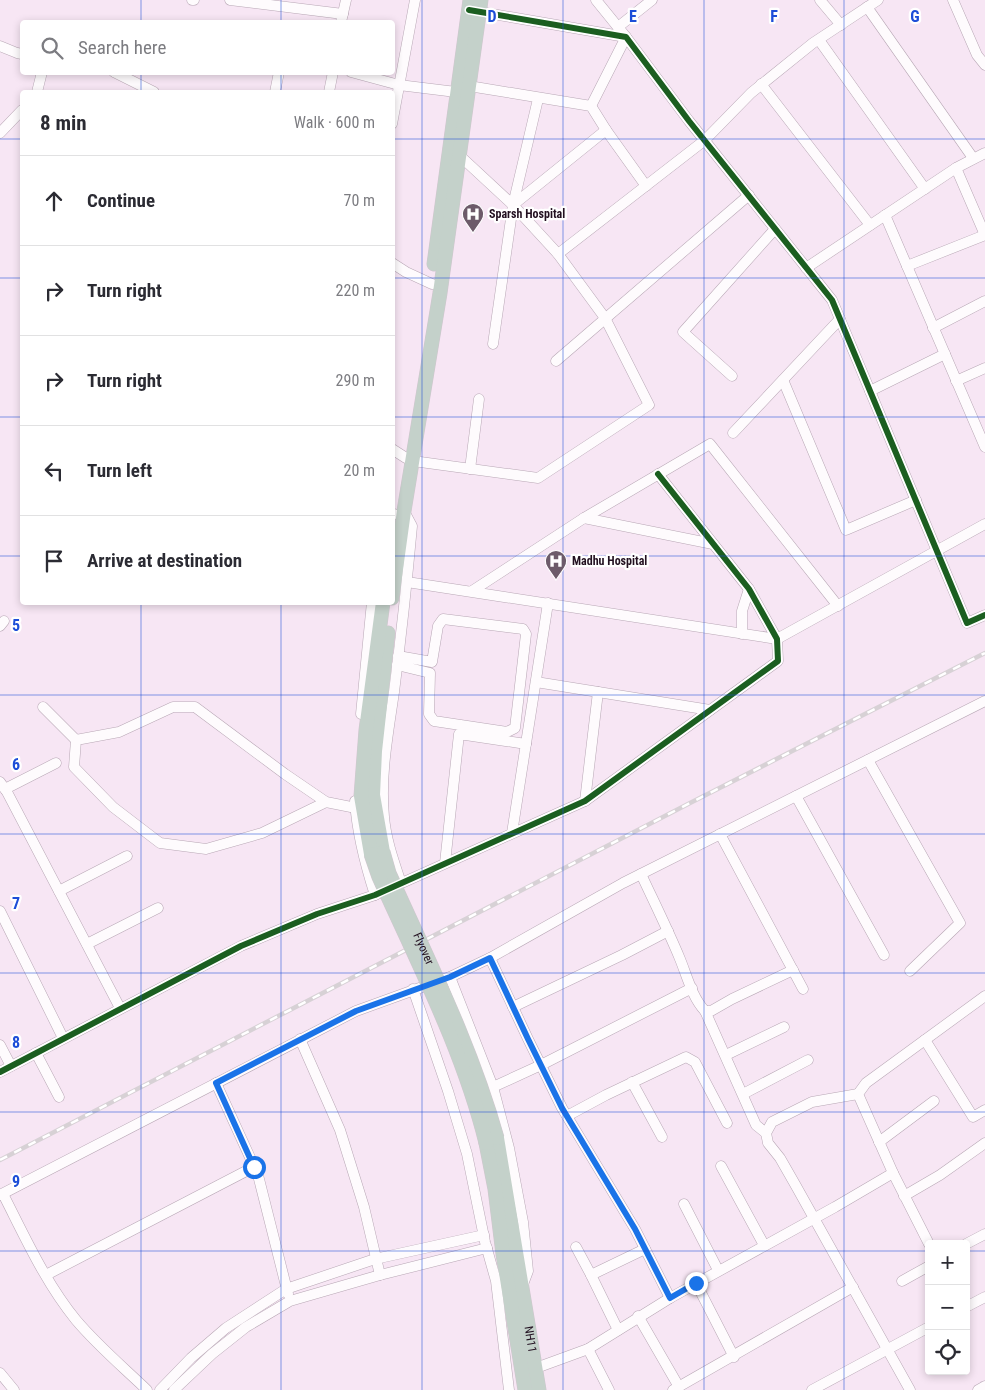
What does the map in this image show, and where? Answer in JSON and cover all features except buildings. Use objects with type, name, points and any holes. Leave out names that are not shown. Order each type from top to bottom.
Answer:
[{"type":"highway","points":[[410,459],[432,284],[475,5]]},
{"type":"highway","points":[[395,542],[396,516],[410,459],[440,293],[459,155],[463,89]]},
{"type":"highway","name":"Flyover","points":[[382,605],[366,730],[362,796],[371,854],[379,878],[455,1048],[491,1140]]},
{"type":"highway","name":"Flyover","points":[[392,605],[375,751],[373,796],[376,817],[389,873],[465,1042],[487,1103],[495,1189],[515,1288]]},
{"type":"highway","points":[[515,1288],[525,1390]]},
{"type":"highway","name":"NH11","points":[[515,1288],[536,1368],[539,1390]]},
{"type":"street","points":[[230,0],[342,18],[346,0]]},
{"type":"street","points":[[395,107],[415,0]]},
{"type":"street","points":[[596,0],[832,300],[967,622],[985,615]]},
{"type":"street","points":[[618,27],[652,0]]},
{"type":"street","points":[[820,0],[841,24]]},
{"type":"street","points":[[558,254],[705,140],[750,92],[818,40],[878,0]]},
{"type":"street","points":[[953,0],[977,55],[985,66]]},
{"type":"street","points":[[475,5],[626,37]]},
{"type":"street","points":[[868,7],[973,158]]},
{"type":"street","points":[[591,106],[626,37]]},
{"type":"street","points":[[818,40],[925,188]]},
{"type":"street","points":[[0,46],[20,54]]},
{"type":"street","points":[[38,90],[41,75]]},
{"type":"street","points":[[120,75],[150,90]]},
{"type":"street","points":[[276,90],[279,75]]},
{"type":"street","points":[[329,90],[332,75]]},
{"type":"street","points":[[362,75],[399,85],[463,89],[591,106]]},
{"type":"street","points":[[762,84],[870,226]]},
{"type":"street","points":[[493,344],[514,205],[538,99]]},
{"type":"street","points":[[591,106],[646,186]]},
{"type":"street","points":[[0,133],[20,112]]},
{"type":"street","points":[[514,205],[606,130]]},
{"type":"street","points":[[806,268],[956,168],[985,153]]},
{"type":"street","points":[[395,451],[410,459],[538,478],[649,405],[605,318],[558,254],[514,205],[459,155]]},
{"type":"street","points":[[907,266],[985,235],[956,168]]},
{"type":"street","points":[[556,361],[749,195]]},
{"type":"street","points":[[885,215],[956,381],[981,426],[985,447]]},
{"type":"street","points":[[732,376],[683,332],[775,228]]},
{"type":"street","points":[[395,265],[432,284]]},
{"type":"street","points":[[933,328],[985,301]]},
{"type":"street","points":[[734,433],[840,319]]},
{"type":"street","points":[[870,391],[945,354]]},
{"type":"street","points":[[956,381],[985,368]]},
{"type":"street","points":[[783,380],[846,530],[916,500]]},
{"type":"street","points":[[470,469],[480,399]]},
{"type":"street","points":[[472,590],[584,518],[710,444],[838,606]]},
{"type":"street","points":[[0,1072],[242,946],[318,914],[375,895],[585,801],[778,660],[777,639],[750,589],[658,474]]},
{"type":"street","points":[[396,516],[412,526],[398,661],[386,738],[382,796],[390,853],[401,884]]},
{"type":"street","points":[[584,518],[713,544]]},
{"type":"street","points":[[407,582],[472,590],[777,639],[985,524]]},
{"type":"street","points":[[742,634],[742,611],[750,589]]},
{"type":"street","points":[[512,834],[548,603]]},
{"type":"street","points":[[372,605],[359,737],[356,808],[357,826],[364,862],[375,895]]},
{"type":"street","points":[[443,619],[523,629],[526,634],[515,728],[507,732],[434,721],[429,714],[430,673],[398,661],[432,662],[438,626],[443,619]]},
{"type":"street","points":[[536,682],[710,710]]},
{"type":"street","points":[[585,801],[598,692]]},
{"type":"street","points":[[147,1390],[76,1319],[46,1275],[2,1194],[356,1011],[450,977],[490,958],[640,874],[985,701]]},
{"type":"street","points":[[43,707],[76,740],[74,767],[112,808],[160,843],[206,849],[262,834],[326,802]]},
{"type":"street","points":[[76,740],[119,732],[172,707],[195,707],[326,802],[356,808]]},
{"type":"street","points":[[445,864],[459,734],[526,744]]},
{"type":"street","points":[[868,760],[960,923],[910,971]]},
{"type":"street","points":[[56,763],[3,786],[88,944],[120,1008]]},
{"type":"street","points":[[796,796],[884,955]]},
{"type":"street","points":[[720,834],[803,989]]},
{"type":"street","points":[[364,862],[390,853]]},
{"type":"street","points":[[59,891],[126,856]]},
{"type":"street","points":[[640,874],[668,931],[692,988],[701,1006],[706,1011],[756,1125],[766,1133],[768,1142],[780,1158],[910,1390]]},
{"type":"street","points":[[88,944],[158,908]]},
{"type":"street","points":[[0,911],[64,1038]]},
{"type":"street","points":[[513,1007],[668,931]]},
{"type":"street","points":[[490,958],[567,1116],[635,1229],[670,1298]]},
{"type":"street","points":[[706,1011],[711,1011],[793,970]]},
{"type":"street","points":[[450,977],[493,1087],[509,1148],[523,1222],[528,1271],[515,1288],[496,1281]]},
{"type":"street","points":[[493,1087],[541,1065],[692,988]]},
{"type":"street","points":[[413,989],[448,1091],[467,1154],[496,1281],[509,1390]]},
{"type":"street","points":[[766,1133],[772,1122],[812,1102],[858,1094],[866,1083],[985,996]]},
{"type":"street","points":[[726,1056],[784,1027]]},
{"type":"street","points":[[300,1039],[340,1130],[364,1207],[380,1275]]},
{"type":"street","points":[[925,1040],[973,1117],[985,1110]]},
{"type":"street","points":[[0,1045],[11,1066]]},
{"type":"street","points":[[36,1053],[59,1097]]},
{"type":"street","points":[[567,1116],[632,1082],[686,1057],[694,1062],[727,1123]]},
{"type":"street","points":[[744,1094],[808,1060]]},
{"type":"street","points":[[632,1082],[662,1138]]},
{"type":"street","points":[[216,1083],[258,1175],[290,1301]]},
{"type":"street","points":[[858,1094],[893,1173],[927,1240]]},
{"type":"street","points":[[879,1142],[934,1100]]},
{"type":"street","points":[[904,1196],[940,1175],[985,1143]]},
{"type":"street","points":[[721,1166],[764,1245]]},
{"type":"street","points":[[46,1275],[254,1167]]},
{"type":"street","points":[[536,1368],[588,1349],[638,1316],[893,1173]]},
{"type":"street","points":[[684,1204],[718,1270]]},
{"type":"street","points":[[970,1242],[985,1234]]},
{"type":"street","points":[[160,1390],[191,1358],[226,1328],[286,1288],[375,1259],[484,1235]]},
{"type":"street","points":[[576,1247],[618,1330]]},
{"type":"street","points":[[174,1390],[212,1354],[246,1327],[290,1301],[380,1275],[487,1248]]},
{"type":"street","points":[[591,1275],[645,1249]]},
{"type":"street","points":[[902,1280],[925,1268]]},
{"type":"street","points":[[696,1283],[734,1356]]},
{"type":"street","points":[[638,1316],[676,1388],[854,1288]]},
{"type":"street","points":[[970,1305],[985,1297]]},
{"type":"street","points":[[819,1388],[925,1329]]},
{"type":"street","points":[[588,1349],[609,1390]]},
{"type":"street","points":[[0,1373],[14,1390]]},
{"type":"street","points":[[978,1390],[985,1386]]},
{"type":"railway","points":[[0,1160],[690,803],[985,653]]},
{"type":"cycle path","points":[[469,10],[626,37],[689,121],[832,300],[967,623],[985,615]]},
{"type":"cycle path","points":[[0,1072],[241,946],[317,914],[375,895],[585,801],[778,661],[777,639],[749,589],[658,474]]},
{"type":"place","name":"Sparsh Hospital","points":[[473,233]]},
{"type":"place","name":"Madhu Hospital","points":[[556,580]]},
{"type":"route","points":[[254,1167],[216,1083],[356,1011],[450,977],[490,958],[562,1108],[635,1229],[670,1298],[696,1283]]}]
